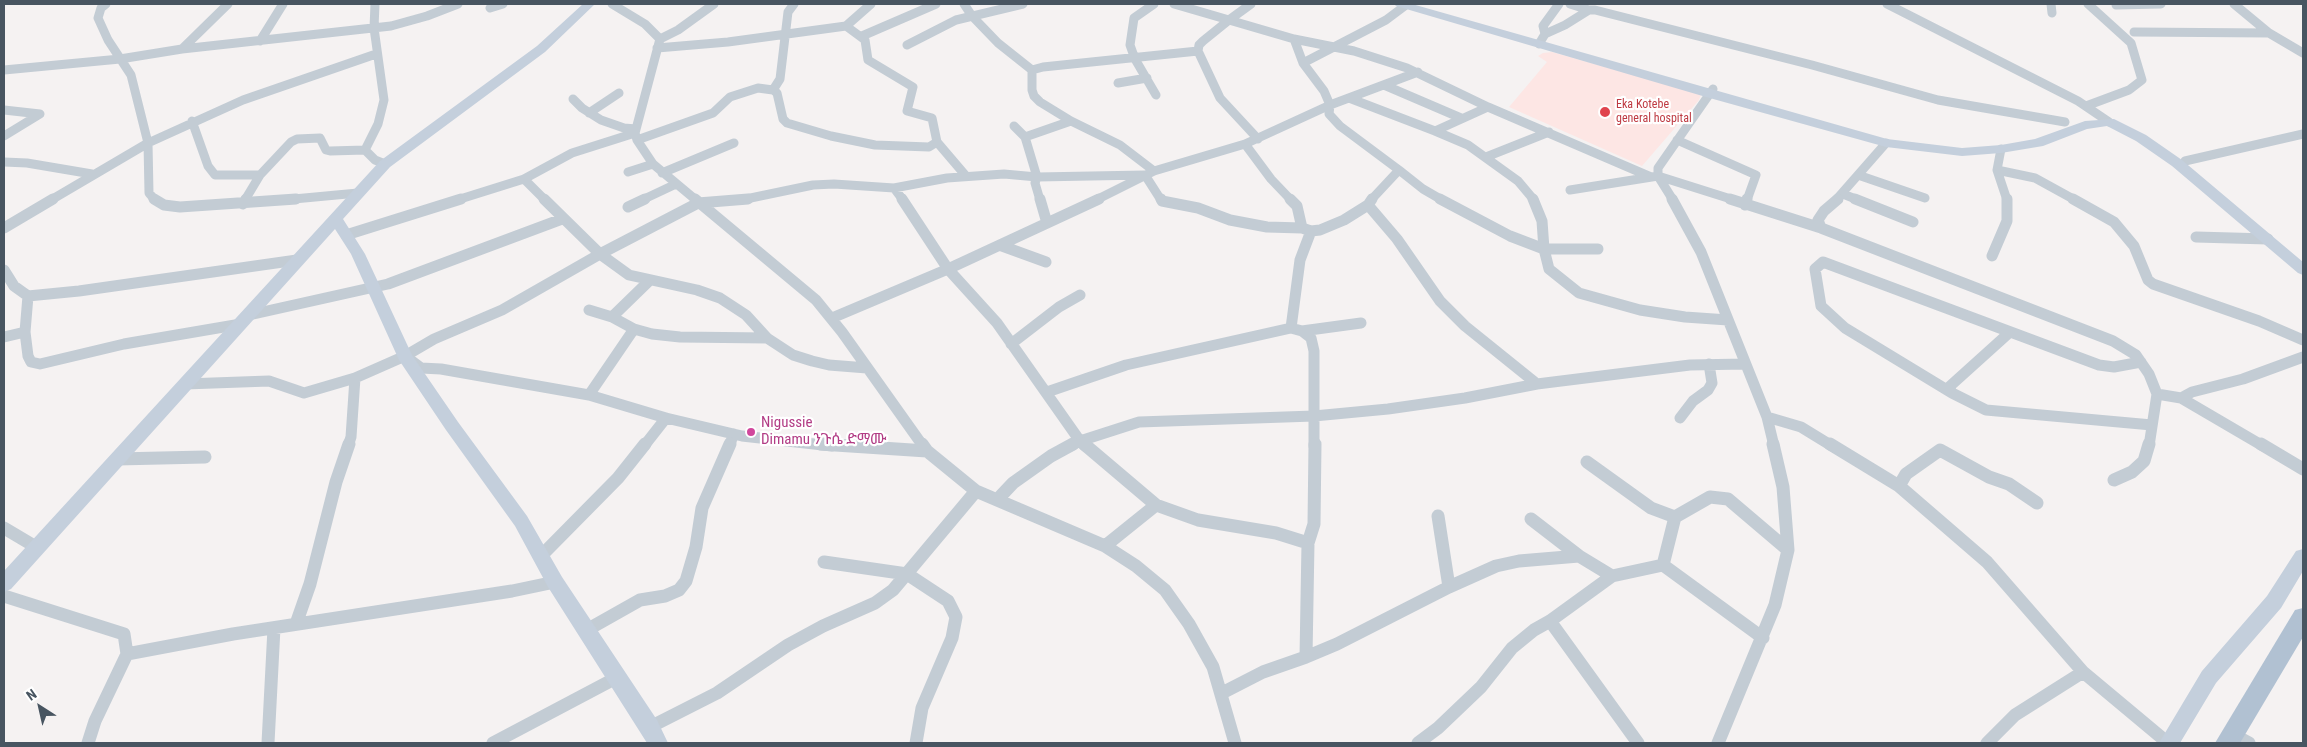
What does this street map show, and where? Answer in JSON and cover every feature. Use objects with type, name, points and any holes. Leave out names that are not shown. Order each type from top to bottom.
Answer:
[{"type":"main road","points":[[1408,4],[1542,39],[1711,92],[1886,143],[1962,152],[2001,149],[2038,143],[2105,119]]},
{"type":"main road","points":[[2236,741],[2300,629]]},
{"type":"street","points":[[106,4],[101,8],[98,18],[120,59],[132,75],[148,143],[147,183],[149,193],[155,200],[164,205],[180,207],[243,204],[358,193]]},
{"type":"street","points":[[182,50],[228,4]]},
{"type":"street","points":[[260,40],[284,4]]},
{"type":"street","points":[[366,150],[378,124],[384,100],[376,54],[375,4]]},
{"type":"street","points":[[4,70],[120,59],[260,40],[374,28],[427,16],[458,4]]},
{"type":"street","points":[[490,8],[503,4]]},
{"type":"street","points":[[4,584],[385,164],[541,49],[586,4]]},
{"type":"street","points":[[612,4],[645,24],[658,43]]},
{"type":"street","points":[[636,134],[658,43],[714,4]]},
{"type":"street","points":[[773,90],[780,79],[788,12],[794,4]]},
{"type":"street","points":[[658,43],[728,42],[846,26],[871,4]]},
{"type":"street","points":[[862,36],[936,4]]},
{"type":"street","points":[[964,4],[972,16],[998,43],[1032,70],[1034,96],[1040,102],[1070,121],[1120,145],[1149,173],[1162,201],[1198,208],[1230,220],[1248,224],[1320,230],[1344,220],[1368,205],[1375,194],[1399,170]]},
{"type":"street","points":[[907,45],[944,25],[972,16],[1023,4]]},
{"type":"street","points":[[1154,4],[1134,18],[1130,44],[1156,95]]},
{"type":"street","points":[[1174,4],[1294,39],[1354,50],[1418,72],[1488,107],[1549,132],[1576,146],[1654,177],[1821,228],[2113,341],[2136,355],[2149,374],[2157,394],[2151,439],[2144,461],[2132,472],[2114,480]]},
{"type":"street","points":[[1251,4],[1202,41],[1198,51],[1220,98],[1258,140]]},
{"type":"street","points":[[1303,63],[1386,20],[1408,4]]},
{"type":"street","points":[[1542,39],[1543,26],[1559,4]]},
{"type":"street","points":[[1570,4],[1812,65],[1938,100],[2065,122]]},
{"type":"street","points":[[1887,4],[2086,106],[2160,150],[2268,238],[2303,270]]},
{"type":"street","points":[[2051,4],[2052,13]]},
{"type":"street","points":[[2086,106],[2129,90],[2142,80],[2131,43],[2088,4]]},
{"type":"street","points":[[2116,4],[2161,4]]},
{"type":"street","points":[[2234,4],[2268,32],[2303,53]]},
{"type":"street","points":[[1542,39],[1589,10]]},
{"type":"street","points":[[846,26],[862,36],[866,43],[868,60],[913,87],[907,111],[912,114],[932,118],[937,142],[966,176]]},
{"type":"street","points":[[2134,32],[2268,32]]},
{"type":"street","points":[[1294,39],[1303,63],[1324,91],[1330,104],[1329,114],[1340,126],[1423,189],[1477,221],[1544,249],[1598,249]]},
{"type":"street","points":[[1032,70],[1043,67],[1136,59],[1198,51]]},
{"type":"street","points":[[4,228],[92,174],[192,121],[243,100],[376,54]]},
{"type":"street","points":[[185,384],[269,381],[309,392],[355,378],[405,356],[434,339],[502,310],[600,254],[698,203],[743,200],[834,184],[894,188],[966,176],[1004,174],[1037,177],[1149,173],[1258,140],[1330,104],[1418,72]]},
{"type":"street","points":[[1118,83],[1147,78]]},
{"type":"street","points":[[1384,85],[1462,118]]},
{"type":"street","points":[[346,235],[524,179],[572,153],[707,115],[730,97],[758,88],[773,90],[780,99],[783,119],[787,123],[830,136],[876,145],[929,147],[937,142]]},
{"type":"street","points":[[1654,177],[1658,168],[1711,92],[1885,137],[1957,145],[2012,140],[2047,131],[2075,119],[2121,120],[2185,161],[2303,260]]},
{"type":"street","points":[[589,113],[618,93]]},
{"type":"street","points":[[1349,98],[1468,145],[1486,156],[1518,181],[1536,202],[1542,221],[1544,249],[1549,269],[1579,293],[1602,301],[1685,317],[1728,320]]},
{"type":"street","points":[[573,99],[589,113],[636,134],[653,164],[816,300],[832,318],[927,452],[976,491],[1105,546],[1136,566],[1165,590],[1190,624],[1212,667],[1222,692],[1235,743]]},
{"type":"street","points":[[1435,131],[1488,107]]},
{"type":"street","points":[[4,110],[40,114],[4,136]]},
{"type":"street","points":[[192,121],[208,166],[215,175],[260,175]]},
{"type":"street","points":[[1025,137],[1070,121]]},
{"type":"street","points":[[1014,126],[1025,137],[1037,177],[1035,183],[1047,223]]},
{"type":"street","points":[[1486,156],[1510,149],[1549,132]]},
{"type":"street","points":[[2185,161],[2303,134]]},
{"type":"street","points":[[243,204],[260,175],[291,142],[297,139],[320,138],[326,150],[330,151],[366,150],[375,160],[385,164]]},
{"type":"street","points":[[1677,140],[1756,175],[1745,205]]},
{"type":"street","points":[[662,172],[734,143]]},
{"type":"street","points":[[1821,228],[1818,220],[1824,211],[1843,194],[1886,143]]},
{"type":"street","points":[[1245,144],[1271,179],[1297,206],[1307,229],[1300,260],[1297,329]]},
{"type":"street","points":[[1992,256],[2007,222],[2007,199],[1997,170],[2001,149]]},
{"type":"street","points":[[4,162],[27,163],[92,174]]},
{"type":"street","points":[[628,172],[653,164]]},
{"type":"street","points":[[1997,170],[2035,178],[2114,222],[2134,246],[2141,258],[2148,280],[2153,284],[2259,321],[2303,340]]},
{"type":"street","points":[[832,318],[1002,246],[1135,182],[1149,173]]},
{"type":"street","points":[[1858,175],[1925,198]]},
{"type":"street","points":[[1570,190],[1654,177]]},
{"type":"street","points":[[1654,177],[1684,218],[1701,252],[1767,417],[1783,487],[1788,550],[1775,605],[1763,638],[1718,743]]},
{"type":"street","points":[[524,179],[562,219],[600,254],[629,275],[649,281],[697,290],[720,298],[746,315],[767,338],[794,355],[829,365],[867,368]]},
{"type":"street","points":[[628,208],[676,184]]},
{"type":"street","points":[[894,188],[948,270],[997,323],[1080,441],[1156,505],[1198,520],[1276,534],[1308,543]]},
{"type":"street","points":[[1843,194],[1913,222]]},
{"type":"street","points":[[1368,205],[1397,239],[1427,285],[1440,301],[1465,326],[1537,384]]},
{"type":"street","points":[[28,296],[25,332],[28,356],[31,362],[40,364],[124,344],[245,319],[388,284],[562,219]]},
{"type":"street","points":[[336,220],[358,254],[405,356],[452,426],[521,521],[540,557],[585,631],[650,727],[658,743]]},
{"type":"street","points":[[2196,237],[2268,238]]},
{"type":"street","points":[[1002,246],[1046,262]]},
{"type":"street","points":[[4,270],[14,286],[28,296],[79,291],[297,260]]},
{"type":"street","points":[[2141,362],[2114,367],[2099,365],[1823,262],[1815,269],[1821,306],[1845,328],[1952,393],[1986,410],[2152,425]]},
{"type":"street","points":[[612,317],[649,281]]},
{"type":"street","points":[[1011,344],[1059,307],[1080,296]]},
{"type":"street","points":[[589,310],[612,317],[634,329],[652,334],[680,337],[767,338]]},
{"type":"street","points":[[1047,392],[1126,364],[1297,329],[1361,323]]},
{"type":"street","points":[[588,395],[634,329]]},
{"type":"street","points":[[1297,329],[1311,338],[1314,350],[1314,524],[1308,543],[1306,657]]},
{"type":"street","points":[[4,336],[25,332]]},
{"type":"street","points":[[1952,393],[1949,387],[2010,332]]},
{"type":"street","points":[[405,356],[421,368],[440,368],[588,395],[666,418],[734,434],[845,447],[927,452]]},
{"type":"street","points":[[2181,398],[2192,392],[2243,379],[2303,357]]},
{"type":"street","points":[[997,500],[1012,483],[1051,456],[1080,441],[1139,422],[1188,417],[1314,416],[1417,405],[1537,384],[1709,364],[1745,364]]},
{"type":"street","points":[[1680,418],[1693,401],[1708,390],[1712,383],[1709,364]]},
{"type":"street","points":[[296,624],[310,584],[336,482],[351,438],[355,378]]},
{"type":"street","points":[[2157,394],[2181,398],[2303,469]]},
{"type":"street","points":[[1767,417],[1801,428],[1899,486],[1987,562],[2083,672],[2169,743],[2209,677],[2274,602],[2303,556]]},
{"type":"street","points":[[540,557],[618,478],[666,418]]},
{"type":"street","points":[[585,631],[640,600],[665,596],[679,590],[686,581],[696,547],[702,508],[734,434]]},
{"type":"street","points":[[1899,486],[1906,474],[1940,450],[1989,477],[2009,484],[2037,503]]},
{"type":"street","points":[[117,458],[205,457]]},
{"type":"street","points":[[1587,462],[1651,508],[1675,517]]},
{"type":"street","points":[[650,727],[718,693],[796,640],[875,603],[893,590],[976,491]]},
{"type":"street","points":[[1663,565],[1675,517],[1710,497],[1722,497],[1735,504],[1788,550]]},
{"type":"street","points":[[1105,546],[1156,505]]},
{"type":"street","points":[[1438,516],[1448,587]]},
{"type":"street","points":[[1531,519],[1579,556],[1612,576]]},
{"type":"street","points":[[4,528],[36,547]]},
{"type":"street","points":[[1222,692],[1263,672],[1346,640],[1448,587],[1496,566],[1519,561],[1579,556]]},
{"type":"street","points":[[824,562],[907,574],[948,601],[956,617],[952,638],[922,708],[916,743]]},
{"type":"street","points":[[1418,743],[1438,728],[1480,688],[1512,648],[1534,630],[1550,621],[1612,576],[1663,565],[1763,638]]},
{"type":"street","points":[[126,654],[296,624],[512,591],[555,582]]},
{"type":"street","points":[[4,596],[124,634],[126,654],[95,721],[88,743]]},
{"type":"street","points":[[1550,621],[1638,743]]},
{"type":"street","points":[[268,743],[274,628]]},
{"type":"street","points":[[1987,743],[2015,715],[2083,672]]},
{"type":"street","points":[[493,743],[616,678]]},
{"type":"shaded area","name":"Eka Kotebe general hospital","points":[[1552,52],[1701,94],[1699,100],[1642,166],[1509,107],[1547,62],[1538,56],[1543,53]]},
{"type":"place","name":"Eka Kotebe general hospital","points":[[1605,112]]},
{"type":"place","name":"Nigussie Dimamu ንጉሴ ድማሙ","points":[[751,432]]}]
